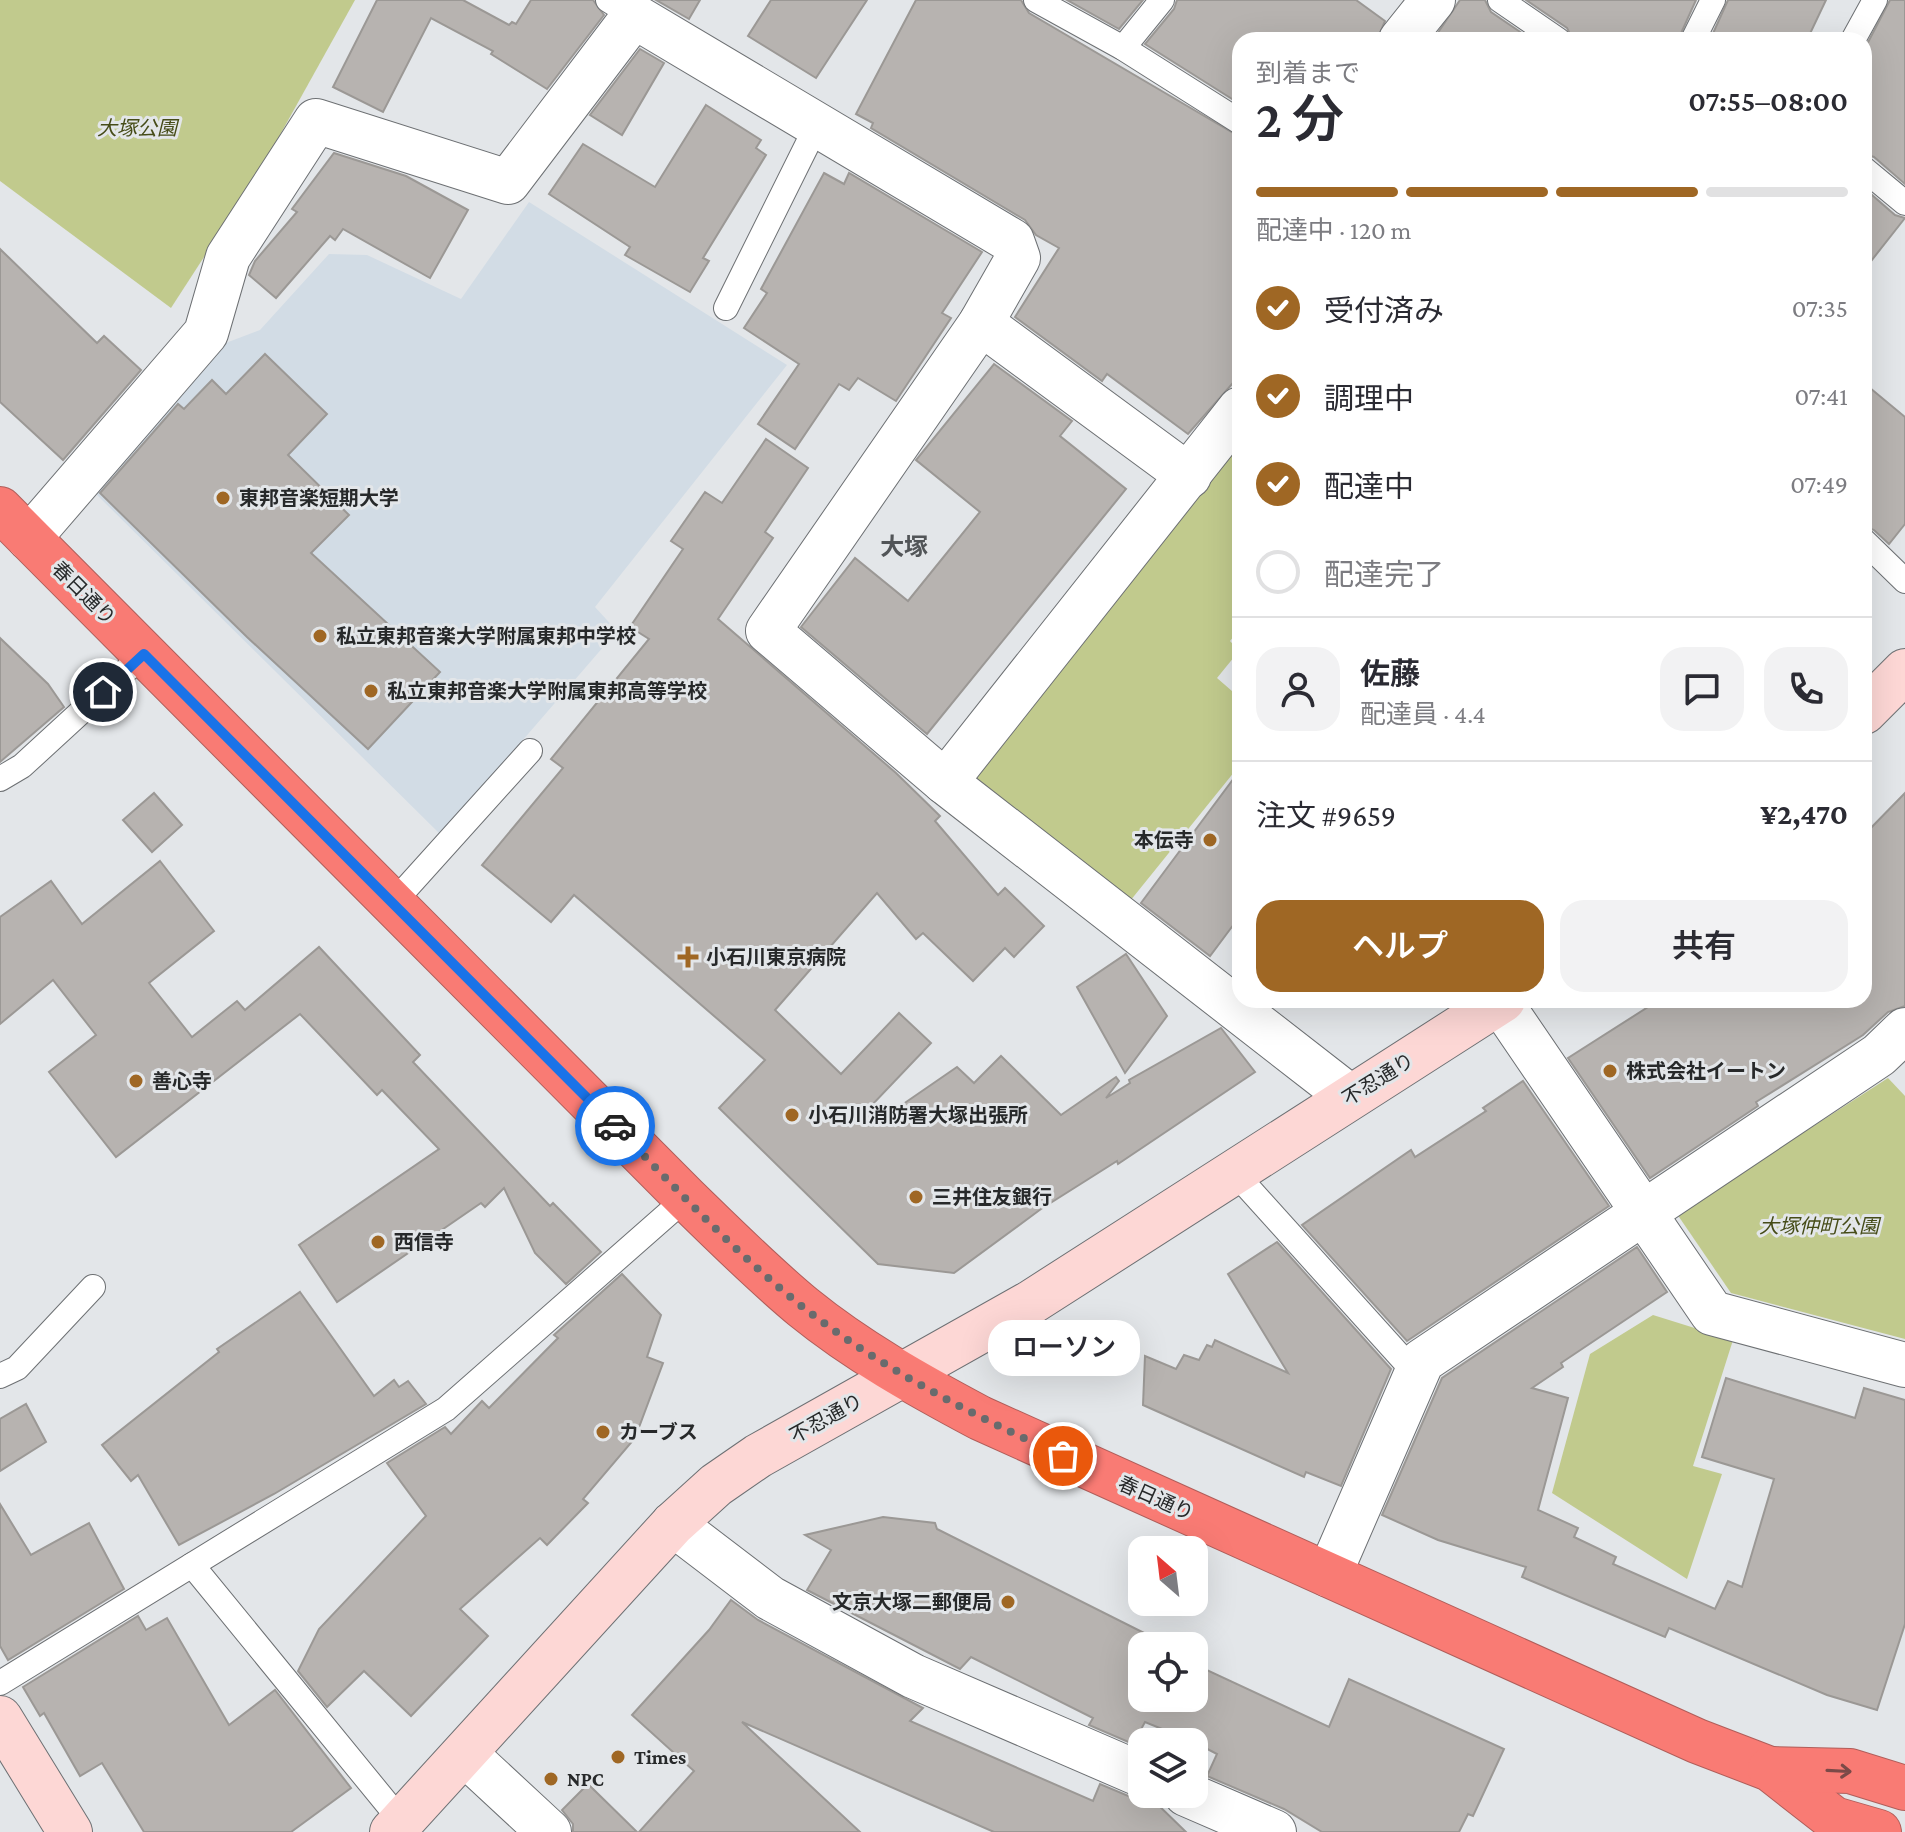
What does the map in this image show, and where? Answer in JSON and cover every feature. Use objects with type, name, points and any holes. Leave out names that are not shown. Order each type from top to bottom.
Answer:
[{"type":"highway","name":"春日通り","points":[[15,524],[686,1198],[802,1306],[902,1376],[980,1418],[1697,1741],[1770,1769],[1850,1771],[1905,1788]]},
{"type":"highway","name":"春日通り","points":[[1770,1769],[1832,1826],[1879,1832]]},
{"type":"main road","points":[[1872,704],[1905,671]]},
{"type":"main road","name":"不忍通り","points":[[397,1827],[466,1755],[673,1524],[716,1485],[758,1456],[1030,1303],[1491,1008]]},
{"type":"main road","points":[[0,1718],[70,1832]]},
{"type":"street","points":[[1407,32],[1433,0]]},
{"type":"street","points":[[15,524],[206,333],[228,257],[316,121],[508,182],[621,8],[1012,241],[1018,258],[981,323],[768,631],[945,782],[1232,1005]]},
{"type":"street","points":[[981,323],[1189,476]]},
{"type":"street","points":[[945,782],[1232,420]]},
{"type":"street","points":[[1236,1008],[1350,1097]]},
{"type":"street","points":[[1507,1008],[1712,1313],[1905,1365]]},
{"type":"street","points":[[1329,1575],[1422,1361],[1879,1055],[1905,1030]]},
{"type":"street","points":[[673,1524],[770,1598],[913,1676],[1128,1769]]},
{"type":"street","points":[[466,1755],[549,1832]]},
{"type":"street","points":[[1208,1804],[1260,1829]]},
{"type":"lane","points":[[1036,0],[1123,48],[1232,117]]},
{"type":"lane","points":[[1123,48],[1162,0]]},
{"type":"lane","points":[[1500,0],[1546,32]]},
{"type":"lane","points":[[1697,32],[1713,0]]},
{"type":"lane","points":[[1857,32],[1875,0]]},
{"type":"lane","points":[[726,308],[817,125]]},
{"type":"lane","points":[[1872,176],[1905,203]]},
{"type":"lane","points":[[1872,549],[1905,581]]},
{"type":"lane","points":[[0,779],[22,766],[144,654]]},
{"type":"lane","points":[[393,903],[530,751]]},
{"type":"lane","points":[[1234,1172],[1417,1375]]},
{"type":"lane","points":[[0,1683],[446,1409],[686,1198]]},
{"type":"lane","points":[[0,1376],[17,1368],[93,1287]]},
{"type":"lane","points":[[192,1565],[397,1827]]},
{"type":"shaded area","name":"東邦音楽短期大学","points":[[529,202],[787,365],[595,607],[617,631],[441,835],[96,494],[223,344],[260,330],[329,254],[367,255],[461,299]]},
{"type":"green space","name":"大塚公園","points":[[0,0],[355,0],[261,169],[171,308],[0,181]]},
{"type":"green space","points":[[1232,446],[1232,660],[1217,678],[1232,691],[1232,775],[1126,906],[970,784]]},
{"type":"green space","name":"大塚仲町公園","points":[[1888,1078],[1905,1096],[1905,1339],[1731,1293],[1677,1214]]},
{"type":"green space","points":[[1653,1315],[1733,1340],[1693,1466],[1722,1474],[1687,1579],[1552,1493],[1590,1354]]},
{"type":"building","points":[[377,0],[463,0],[509,25],[512,22],[516,24],[531,0],[593,0],[604,15],[547,89],[491,54],[493,51],[431,18],[383,112],[333,87]]},
{"type":"building","points":[[656,0],[700,0],[689,19]]},
{"type":"building","points":[[771,0],[867,0],[816,78],[748,36]]},
{"type":"building","points":[[916,0],[1021,0],[1029,13],[1232,132],[1232,384],[1188,434],[1107,374],[1102,381],[1015,317],[1059,248],[1036,235],[1025,220],[871,128],[873,123],[856,114]]},
{"type":"building","points":[[1067,0],[1143,0],[1119,29]]},
{"type":"building","points":[[1177,0],[1356,0],[1385,21],[1380,32],[1232,32],[1232,99],[1145,44],[1174,9]]},
{"type":"building","points":[[1460,0],[1485,0],[1491,12],[1520,32],[1438,32]]},
{"type":"building","points":[[1526,0],[1696,0],[1682,32],[1569,32]]},
{"type":"building","points":[[1728,0],[1826,0],[1811,32],[1714,32]]},
{"type":"building","points":[[1890,0],[1905,0],[1905,184],[1872,156],[1872,35]]},
{"type":"building","points":[[640,49],[664,63],[622,135],[590,115]]},
{"type":"building","points":[[706,105],[761,140],[756,148],[766,155],[703,258],[709,261],[690,292],[625,255],[630,247],[549,194],[583,144],[655,187]]},
{"type":"building","points":[[334,153],[406,176],[468,210],[430,278],[343,229],[335,240],[330,236],[276,298],[249,275],[255,261],[297,212],[292,209]]},
{"type":"building","points":[[824,173],[844,184],[849,173],[982,252],[942,313],[951,318],[896,401],[858,378],[849,390],[839,384],[795,449],[758,424],[799,364],[744,328],[767,293],[761,289]]},
{"type":"building","points":[[1872,195],[1895,215],[1905,218],[1872,260]]},
{"type":"building","points":[[0,249],[97,343],[104,336],[141,370],[63,460],[0,402]]},
{"type":"building","points":[[265,354],[327,414],[288,455],[349,515],[311,553],[440,672],[368,749],[247,637],[100,493],[178,404],[184,409],[212,380],[226,394]]},
{"type":"building","points":[[994,364],[1072,421],[1060,436],[1126,489],[927,734],[801,627],[855,558],[908,601],[980,512],[916,460]]},
{"type":"building","points":[[1872,390],[1905,417],[1905,524],[1889,544],[1874,530]]},
{"type":"building","points":[[766,439],[808,468],[765,532],[773,538],[718,619],[896,773],[940,816],[935,821],[998,895],[1005,888],[1044,926],[1014,957],[1005,948],[973,981],[923,933],[916,939],[877,893],[775,1010],[841,1074],[899,1013],[931,1043],[870,1107],[880,1120],[957,1067],[974,1083],[1001,1056],[1061,1115],[1116,1077],[1119,1081],[1106,1098],[1130,1083],[1129,1080],[1221,1028],[1255,1072],[1118,1164],[1117,1161],[1041,1209],[954,1273],[878,1264],[719,1108],[765,1060],[574,895],[551,922],[482,865],[563,768],[551,759],[649,639],[630,627],[683,549],[671,541],[705,492],[722,503]]},
{"type":"building","points":[[0,638],[48,684],[64,707],[0,762]]},
{"type":"building","name":"本伝寺","points":[[1232,781],[1232,927],[1210,956],[1141,903]]},
{"type":"building","points":[[154,793],[182,825],[152,852],[123,820]]},
{"type":"building","points":[[1905,793],[1905,1006],[1888,1012],[1863,1035],[1756,1102],[1758,1106],[1650,1178],[1568,1058],[1646,1008],[1872,1008],[1872,827]]},
{"type":"building","points":[[160,861],[214,931],[149,983],[192,1037],[237,1001],[245,1010],[319,947],[420,1055],[413,1062],[550,1206],[553,1203],[601,1252],[566,1284],[535,1253],[504,1188],[485,1207],[481,1203],[337,1302],[299,1245],[439,1149],[382,1090],[377,1095],[300,1014],[116,1157],[49,1072],[96,1035],[53,980],[0,1024],[0,917],[51,881],[82,924]]},
{"type":"building","points":[[1126,954],[1167,1016],[1125,1073],[1077,987]]},
{"type":"building","points":[[1523,1081],[1609,1206],[1407,1341],[1302,1225],[1411,1150],[1415,1157],[1486,1111],[1483,1108]]},
{"type":"building","points":[[1277,1242],[1391,1369],[1341,1486],[1306,1472],[1304,1477],[1143,1405],[1145,1356],[1176,1369],[1184,1355],[1199,1360],[1207,1345],[1212,1347],[1215,1340],[1288,1373],[1228,1274]]},
{"type":"building","points":[[1637,1247],[1667,1292],[1561,1363],[1563,1367],[1532,1388],[1568,1398],[1538,1510],[1578,1528],[1574,1537],[1616,1557],[1613,1564],[1715,1609],[1728,1581],[1742,1587],[1774,1479],[1702,1457],[1726,1378],[1855,1418],[1864,1388],[1905,1400],[1905,1624],[1877,1710],[1827,1695],[1669,1628],[1665,1637],[1522,1577],[1526,1567],[1438,1540],[1382,1515],[1442,1378]]},
{"type":"building","points":[[622,1274],[661,1315],[647,1357],[663,1363],[635,1438],[583,1499],[588,1503],[547,1545],[540,1538],[460,1609],[488,1636],[411,1716],[364,1671],[327,1707],[298,1671],[319,1629],[426,1516],[387,1463],[445,1427],[451,1434],[482,1401],[489,1408],[558,1338],[554,1335]]},
{"type":"building","points":[[300,1292],[374,1396],[394,1380],[399,1387],[408,1381],[426,1404],[274,1494],[179,1545],[138,1475],[131,1481],[102,1445],[219,1352],[217,1349]]},
{"type":"building","points":[[26,1404],[46,1442],[0,1471],[0,1419]]},
{"type":"building","points":[[0,1504],[31,1555],[89,1523],[124,1589],[8,1660],[0,1646]]},
{"type":"building","points":[[883,1517],[935,1523],[937,1529],[1142,1632],[1128,1632],[1128,1712],[1208,1712],[1208,1671],[1329,1727],[1349,1679],[1504,1749],[1473,1816],[1468,1814],[1459,1832],[1322,1832],[1284,1809],[1208,1776],[1217,1754],[1208,1749],[1208,1728],[1160,1728],[1145,1722],[1142,1728],[1128,1728],[1128,1742],[1089,1725],[1093,1718],[971,1657],[960,1669],[807,1590],[831,1550],[805,1535]]},
{"type":"building","points":[[731,1600],[758,1620],[923,1708],[910,1721],[1093,1801],[1100,1784],[1128,1796],[1128,1808],[1161,1808],[1186,1832],[994,1832],[742,1722],[860,1832],[639,1832],[694,1771],[632,1715],[709,1630]]},
{"type":"building","points":[[138,1616],[146,1630],[167,1618],[229,1725],[275,1690],[351,1788],[291,1832],[144,1832],[102,1763],[80,1776],[44,1713],[40,1716],[23,1687]]},
{"type":"building","points":[[588,1784],[637,1832],[573,1832],[573,1824],[562,1810]]},
{"type":"way so far","points":[[615,1126],[752,1262],[802,1306],[849,1341],[902,1376],[980,1418],[1063,1456]]},
{"type":"place","name":"東邦音楽短期大学","points":[[223,498]]},
{"type":"place","name":"私立東邦音楽大学附属東邦中学校","points":[[320,636]]},
{"type":"place","name":"私立東邦音楽大学附属東邦高等学校","points":[[371,691]]},
{"type":"place","name":"本伝寺","points":[[1210,840]]},
{"type":"place","name":"小石川東京病院","points":[[688,957]]},
{"type":"place","name":"株式会社イートン","points":[[1610,1071]]},
{"type":"place","name":"善心寺","points":[[136,1081]]},
{"type":"place","name":"小石川消防署大塚出張所","points":[[792,1115]]},
{"type":"place","name":"三井住友銀行","points":[[916,1197]]},
{"type":"place","name":"西信寺","points":[[378,1242]]},
{"type":"place","name":"カーブス","points":[[603,1432]]},
{"type":"place","name":"ローソン","points":[[1063,1456]]},
{"type":"place","name":"文京大塚二郵便局","points":[[1008,1602]]},
{"type":"place","name":"Times","points":[[618,1757]]},
{"type":"place","name":"NPC","points":[[551,1779]]},
{"type":"district","name":"大塚","points":[[904,546]]},
{"type":"route","points":[[103,692],[144,654],[615,1126]]}]
